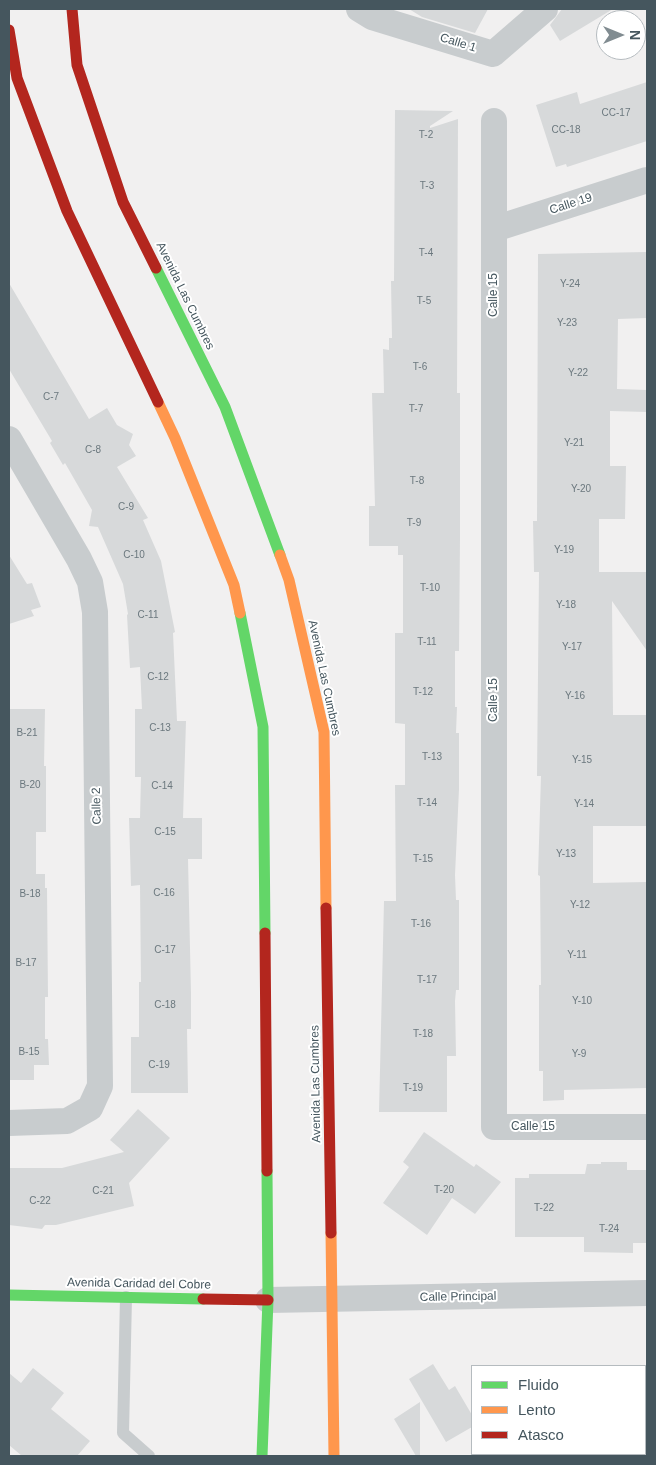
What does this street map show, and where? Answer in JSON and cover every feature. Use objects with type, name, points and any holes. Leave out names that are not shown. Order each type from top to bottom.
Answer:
[{"type":"main road","name":"Avenida Las Cumbres","points":[[72,9],[77,65],[123,202],[225,407],[289,580],[324,732],[334,1456]]},
{"type":"main road","points":[[9,30],[17,78],[67,211],[175,438],[236,595],[263,727],[268,1300],[262,1456]]},
{"type":"main road","name":"Avenida Caridad del Cobre","points":[[9,1295],[268,1300]]},
{"type":"street","name":"Calle 1","points":[[359,9],[372,17],[492,54],[545,9]]},
{"type":"street","name":"Calle 15","points":[[494,121],[494,1127],[647,1127]]},
{"type":"street","name":"Calle 19","points":[[494,228],[647,180]]},
{"type":"street","name":"Calle 2","points":[[9,439],[79,559],[90,582],[95,612],[100,1086],[90,1108],[67,1122],[9,1123]]},
{"type":"street","name":"Calle Principal","points":[[268,1300],[647,1293]]},
{"type":"lane","points":[[126,1297],[123,1433],[149,1456]]},
{"type":"building","points":[[409,9],[488,9],[475,33],[422,17]]},
{"type":"building","points":[[562,9],[613,9],[596,10],[596,19],[560,41],[550,25]]},
{"type":"building","points":[[647,82],[647,141],[567,167],[566,164],[556,167],[536,105],[577,92],[580,104]]},
{"type":"building","points":[[395,110],[453,111],[430,126],[430,128],[458,119],[457,393],[460,393],[460,538],[459,651],[455,651],[456,733],[459,733],[459,789],[455,875],[456,900],[459,900],[459,990],[456,990],[455,1001],[456,1056],[447,1056],[447,1112],[379,1112],[384,901],[396,901],[395,785],[405,785],[405,724],[395,723],[395,633],[403,633],[403,555],[398,555],[398,546],[369,546],[369,506],[375,506],[372,393],[384,393],[383,349],[389,350],[389,338],[392,338],[391,281],[394,281]]},
{"type":"building","points":[[647,252],[647,318],[618,319],[617,389],[647,390],[647,412],[610,411],[610,466],[626,466],[625,519],[599,519],[599,572],[647,572],[647,651],[612,601],[613,715],[647,715],[647,826],[593,826],[593,883],[647,882],[647,1088],[564,1090],[564,1100],[543,1101],[543,1071],[539,1071],[539,985],[541,985],[540,876],[538,875],[541,776],[537,776],[539,572],[534,572],[533,521],[537,521],[538,254]]},
{"type":"building","points":[[9,283],[89,419],[107,408],[117,425],[133,434],[129,445],[136,456],[117,467],[148,518],[143,520],[161,561],[175,632],[173,633],[177,721],[186,721],[183,818],[202,818],[202,859],[188,859],[191,1029],[187,1029],[188,1093],[131,1093],[131,1037],[139,1037],[139,982],[141,982],[140,885],[131,886],[129,818],[140,818],[141,777],[135,777],[135,709],[142,709],[140,667],[130,668],[128,614],[123,584],[98,527],[89,526],[92,510],[65,463],[63,465],[50,443],[52,441],[9,369]]},
{"type":"building","points":[[9,555],[27,584],[32,583],[41,607],[31,610],[34,616],[9,624]]},
{"type":"building","points":[[9,709],[45,709],[46,832],[36,832],[36,874],[45,874],[45,888],[47,888],[48,997],[45,997],[45,1039],[48,1039],[49,1065],[34,1065],[34,1080],[9,1080]]},
{"type":"building","points":[[138,1109],[170,1138],[129,1183],[134,1206],[56,1225],[45,1225],[42,1229],[9,1225],[9,1168],[62,1168],[124,1152],[110,1140]]},
{"type":"building","points":[[424,1132],[474,1167],[476,1164],[501,1182],[475,1214],[452,1198],[427,1235],[383,1203],[409,1167],[403,1162]]},
{"type":"building","points":[[601,1162],[627,1162],[627,1170],[647,1170],[647,1243],[633,1243],[633,1253],[584,1252],[584,1237],[515,1237],[515,1178],[529,1178],[529,1174],[585,1174],[587,1164],[601,1164]]},
{"type":"building","points":[[433,1364],[449,1390],[455,1386],[471,1413],[471,1428],[446,1442],[409,1379]]},
{"type":"building","points":[[33,1368],[64,1393],[51,1409],[90,1441],[77,1456],[22,1456],[9,1445],[9,1373],[21,1383]]},
{"type":"building","points":[[420,1402],[420,1456],[416,1456],[394,1419]]},
{"type":"traffic: fast","points":[[156,268],[225,407],[280,555]]},
{"type":"traffic: fast","points":[[240,613],[263,727],[265,933]]},
{"type":"traffic: fast","points":[[262,1456],[268,1300],[267,1171]]},
{"type":"traffic: fast","points":[[9,1295],[203,1299]]},
{"type":"traffic: slow","points":[[158,402],[175,438],[234,585],[240,613]]},
{"type":"traffic: slow","points":[[280,555],[289,580],[324,732],[326,908]]},
{"type":"traffic: slow","points":[[331,1233],[334,1456]]},
{"type":"traffic: jam","points":[[72,9],[77,65],[123,202],[156,268]]},
{"type":"traffic: jam","points":[[9,30],[17,78],[67,211],[158,402]]},
{"type":"traffic: jam","points":[[326,908],[331,1233]]},
{"type":"traffic: jam","points":[[265,933],[267,1171]]},
{"type":"traffic: jam","points":[[203,1299],[268,1300]]}]
